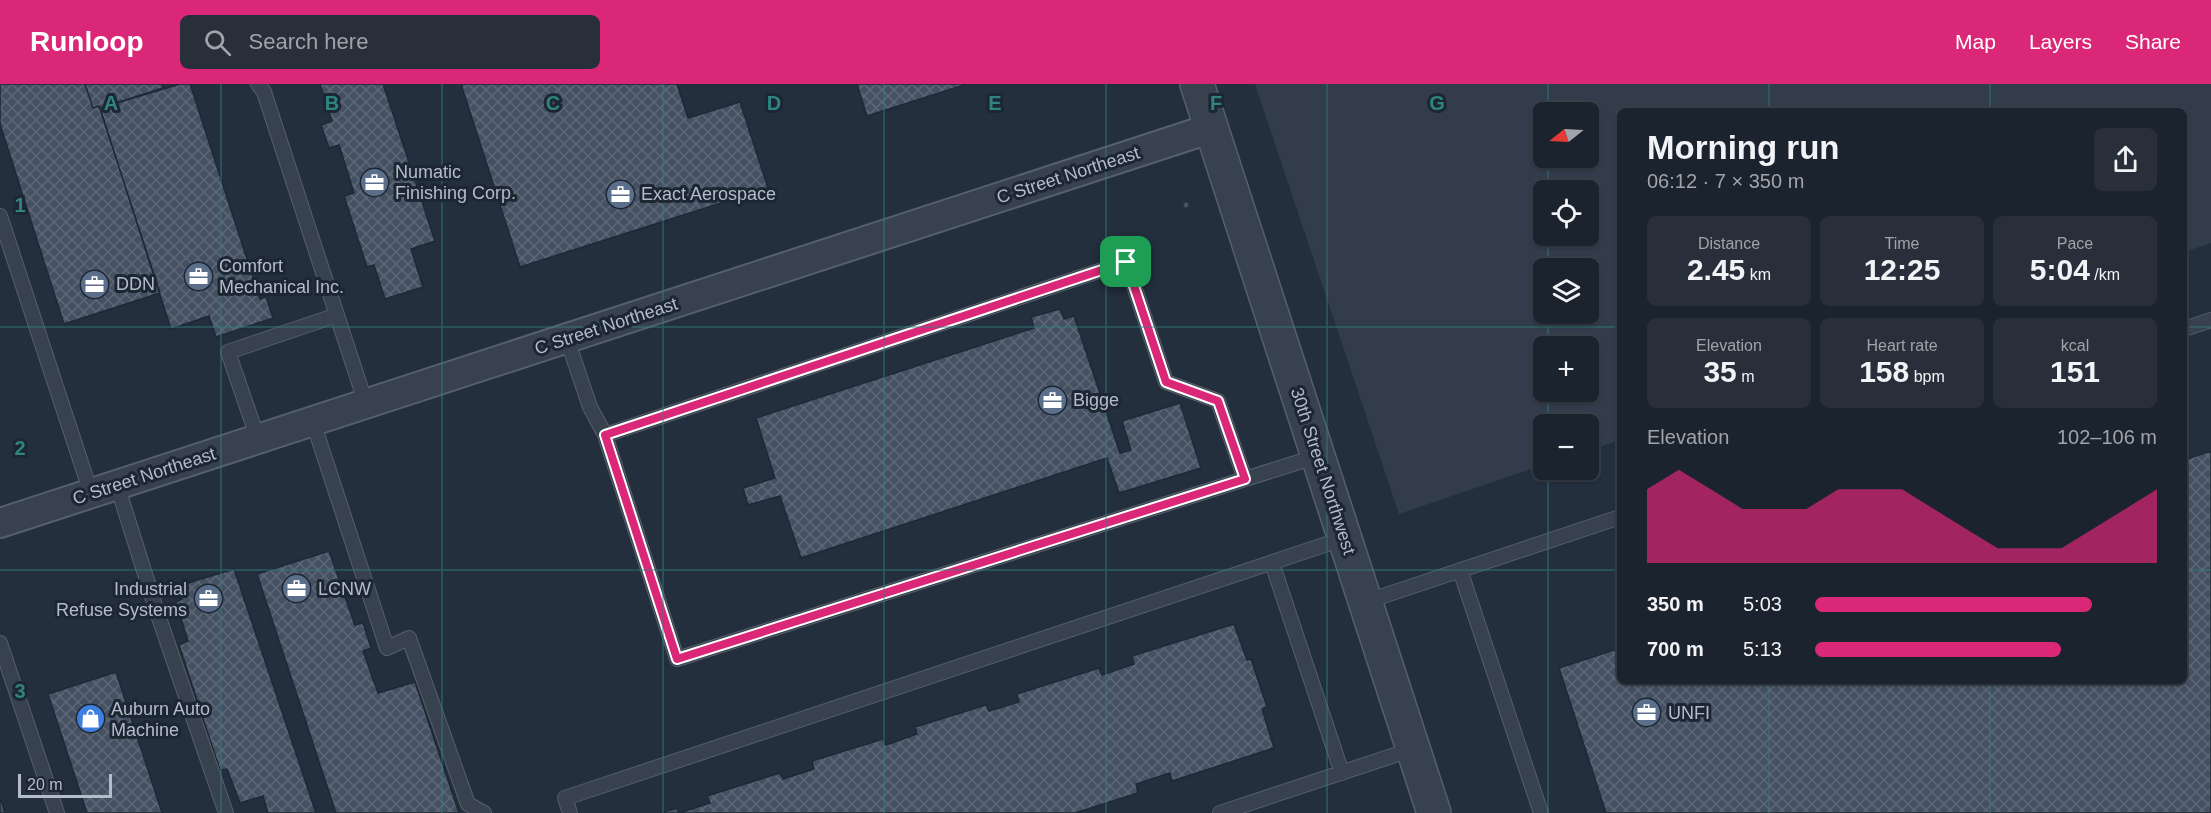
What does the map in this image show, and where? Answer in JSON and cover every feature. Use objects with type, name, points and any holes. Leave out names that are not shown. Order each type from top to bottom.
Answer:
[{"type":"street","name":"30th Street Northwest","points":[[1197,84],[1434,813]]},
{"type":"street","name":"C Street Northeast","points":[[0,523],[1212,128]]},
{"type":"lane","points":[[258,84],[264,92],[366,404]]},
{"type":"lane","points":[[0,216],[104,489],[157,612],[226,813]]},
{"type":"lane","points":[[605,435],[1126,262],[1166,382],[1218,401],[1245,479]]},
{"type":"lane","points":[[258,440],[228,352],[337,315]]},
{"type":"lane","points":[[2187,328],[2211,320]]},
{"type":"lane","points":[[567,339],[590,407],[605,435],[677,659],[1318,456]]},
{"type":"lane","points":[[313,422],[387,648],[409,638],[468,804],[484,813]]},
{"type":"lane","points":[[1365,602],[1617,518]]},
{"type":"lane","points":[[570,813],[565,798],[1345,538]]},
{"type":"lane","points":[[1272,563],[1342,772]]},
{"type":"lane","points":[[1460,570],[1541,813]]},
{"type":"lane","points":[[0,643],[57,813]]},
{"type":"lane","points":[[1220,813],[1413,749]]},
{"type":"path","points":[[1185,207],[1188,201]]},
{"type":"shaded area","points":[[1255,84],[2211,84],[2211,243],[2187,251],[2187,108],[1617,108],[1617,441],[1599,447],[1599,414],[1533,414],[1533,468],[1399,514]]},
{"type":"building","points":[[0,84],[85,84],[93,108],[99,106],[160,293],[64,324],[0,124]]},
{"type":"building","points":[[85,84],[162,84],[163,88],[100,108],[99,106],[93,108]]},
{"type":"building","points":[[180,84],[190,84],[260,299],[266,297],[273,318],[216,337],[209,316],[171,329],[100,108]]},
{"type":"building","points":[[320,84],[383,84],[435,241],[411,249],[423,287],[385,299],[374,265],[367,267],[344,196],[354,193],[339,145],[329,148],[321,125],[332,121]]},
{"type":"building","points":[[461,84],[677,84],[688,118],[740,102],[768,188],[520,267]]},
{"type":"building","points":[[857,84],[967,84],[867,116]]},
{"type":"building","points":[[1060,309],[1064,319],[1074,316],[1120,453],[1131,450],[1122,421],[1180,403],[1201,468],[1119,493],[1107,458],[801,558],[780,496],[748,505],[743,488],[775,478],[756,418],[1034,328],[1031,317]]},
{"type":"building","points":[[2211,451],[2211,813],[1606,813],[1559,668],[1617,649],[1617,684],[2187,684],[2187,459]]},
{"type":"building","points":[[329,551],[355,625],[363,623],[371,648],[363,651],[378,693],[415,682],[459,813],[336,813],[257,574]]},
{"type":"building","points":[[234,569],[316,813],[268,813],[263,796],[240,803],[227,769],[220,770],[179,645],[188,641],[176,602],[182,599],[178,586]]},
{"type":"building","points":[[1234,624],[1247,660],[1251,659],[1267,707],[1262,709],[1274,748],[1172,781],[1170,773],[1136,784],[1138,793],[1075,813],[679,813],[710,803],[707,796],[780,773],[783,779],[814,769],[812,761],[883,739],[886,745],[917,734],[915,727],[986,705],[989,711],[1019,702],[1017,694],[1099,668],[1102,675],[1134,664],[1132,656]]},
{"type":"building","points":[[116,672],[162,813],[87,813],[48,694]]},
{"type":"building","points":[[0,797],[5,813],[0,813]]},
{"type":"building","points":[[677,808],[678,813],[660,813]]},
{"type":"place","name":"Numatic Finishing Corp.","points":[[374,182]]},
{"type":"place","name":"Exact Aerospace","points":[[620,194]]},
{"type":"place","name":"Comfort Mechanical Inc.","points":[[198,276]]},
{"type":"place","name":"DDN","points":[[95,284]]},
{"type":"place","name":"Bigge","points":[[1052,400]]},
{"type":"place","name":"LCNW","points":[[297,589]]},
{"type":"place","name":"Industrial Refuse Systems","points":[[208,599]]},
{"type":"place","name":"UNFI","points":[[1647,713]]},
{"type":"place","name":"Auburn Auto Machine","points":[[90,719]]},
{"type":"route","points":[[1126,262],[1166,382],[1218,401],[1245,479],[677,659],[605,435],[1126,262]]}]
